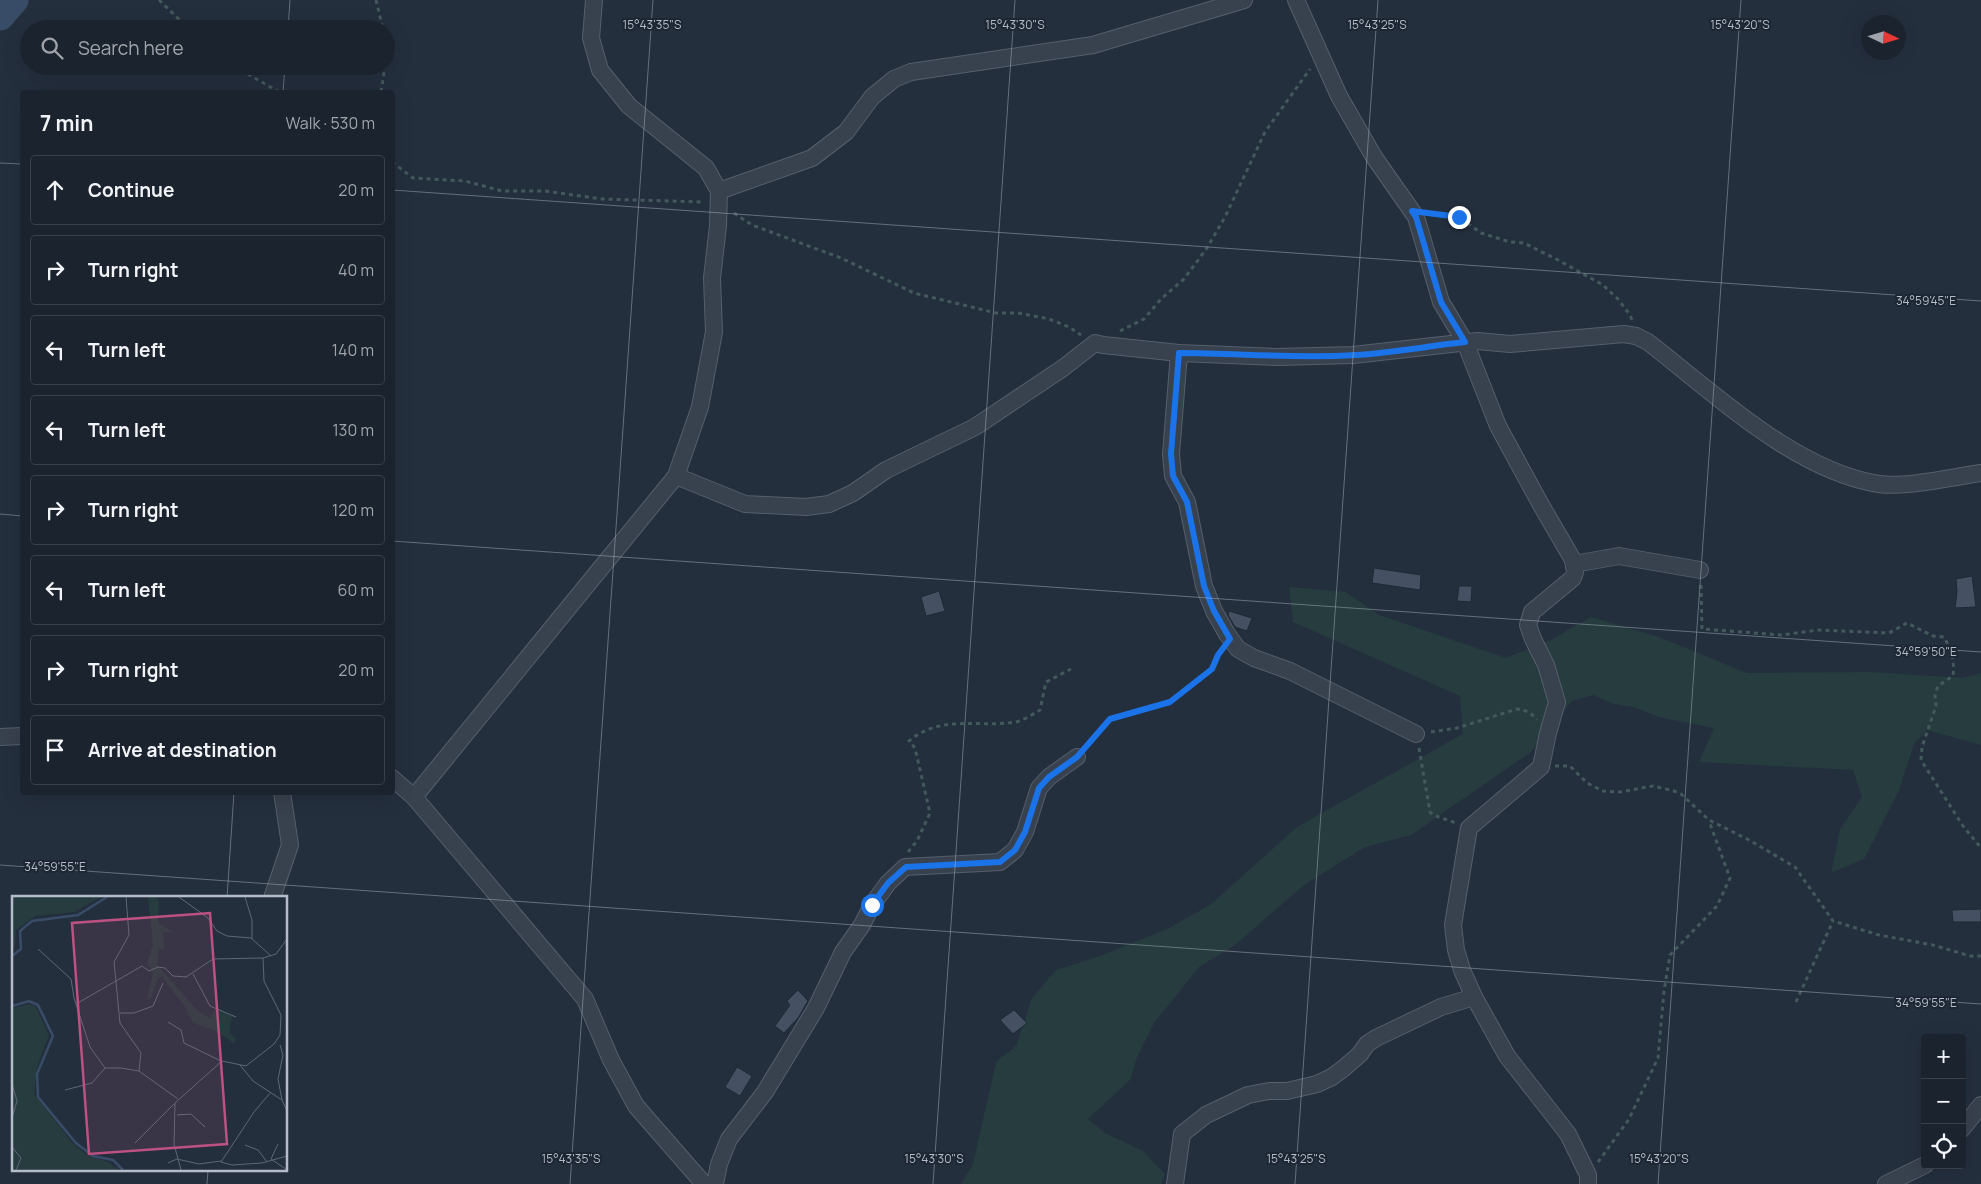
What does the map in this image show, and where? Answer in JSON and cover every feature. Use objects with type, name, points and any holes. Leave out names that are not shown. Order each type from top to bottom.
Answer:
[{"type":"street","points":[[414,797],[676,476],[700,407],[714,332],[712,278],[718,226],[718,197],[706,168],[629,106],[600,70],[591,38],[594,0]]},
{"type":"street","points":[[718,197],[812,158],[846,132],[872,97],[894,79],[911,72],[1093,45],[1244,0]]},
{"type":"street","points":[[1296,0],[1339,96],[1374,157],[1416,217],[1441,302],[1465,342],[1498,426],[1574,564],[1575,572],[1572,578],[1532,612],[1528,624],[1533,639],[1546,664],[1556,696],[1556,709],[1548,733],[1541,767],[1469,828],[1453,925],[1456,950],[1474,998],[1507,1056],[1568,1134],[1588,1180]]},
{"type":"street","points":[[676,476],[745,504],[806,507],[829,504],[853,493],[886,470],[975,427],[1063,368],[1095,342],[1103,345],[1179,353],[1278,357],[1353,356],[1465,342],[1478,341],[1510,344],[1624,334],[1636,336],[1648,342],[1716,397],[1796,453],[1845,476],[1880,484],[1912,483],[1981,473]]},
{"type":"street","points":[[1179,353],[1171,454],[1173,476],[1187,502],[1204,586],[1214,611],[1230,639],[1238,649],[1254,658],[1290,671],[1416,734]]},
{"type":"street","points":[[1574,564],[1619,556],[1700,570]]},
{"type":"street","points":[[0,737],[20,736]]},
{"type":"street","points":[[715,1184],[719,1164],[729,1139],[765,1092],[816,1008],[843,952],[888,883],[906,867],[1000,862],[1015,850],[1025,832],[1039,788],[1049,777],[1077,757]]},
{"type":"street","points":[[395,781],[414,797],[585,998],[611,1060],[636,1106],[704,1184]]},
{"type":"street","points":[[273,896],[290,845],[282,795]]},
{"type":"street","points":[[1175,1184],[1182,1134],[1206,1115],[1248,1095],[1269,1091],[1287,1091],[1317,1084],[1344,1068],[1360,1054],[1367,1044],[1376,1038],[1441,1007],[1474,998]]},
{"type":"street","points":[[1966,1124],[1981,1105]]},
{"type":"street","points":[[1886,1184],[1921,1167]]},
{"type":"path","points":[[159,0],[180,20]]},
{"type":"path","points":[[380,20],[377,2],[381,0]]},
{"type":"path","points":[[395,164],[413,178],[465,181],[502,191],[545,191],[602,199],[718,197],[752,225],[841,258],[914,293],[996,313],[1018,313],[1048,319],[1069,327],[1095,342],[1144,319],[1161,299],[1184,279],[1207,248],[1225,217],[1265,132],[1320,55]]},
{"type":"path","points":[[250,75],[276,90]]},
{"type":"path","points":[[381,90],[384,75]]},
{"type":"path","points":[[1412,211],[1459,217],[1481,233],[1510,242],[1524,243],[1603,285],[1618,299],[1630,315],[1636,336]]},
{"type":"path","points":[[1700,570],[1702,629],[1782,635],[1818,630],[1889,633],[1906,623],[1933,636],[1944,637],[1950,647],[1954,668],[1952,676],[1938,686],[1935,695],[1936,706],[1922,747],[1921,760],[1963,826],[1981,848]]},
{"type":"path","points":[[1077,757],[1110,719],[1170,702],[1212,669],[1218,655],[1230,639]]},
{"type":"path","points":[[906,867],[902,859],[917,841],[930,813],[915,748],[908,741],[920,732],[946,724],[1018,722],[1040,710],[1046,682],[1071,669]]},
{"type":"path","points":[[1469,828],[1433,816],[1430,812],[1416,734],[1457,728],[1517,709],[1532,714],[1548,733]]},
{"type":"path","points":[[1541,767],[1570,766],[1587,783],[1603,791],[1620,792],[1653,786],[1681,794],[1709,820],[1749,840],[1795,867],[1833,921],[1879,935],[1933,945],[1970,956],[1981,956]]},
{"type":"path","points":[[1588,1180],[1629,1119],[1658,1058],[1664,991],[1670,955],[1717,906],[1730,878],[1709,820]]},
{"type":"path","points":[[1796,1002],[1833,921]]},
{"type":"green space","points":[[1289,587],[1346,592],[1379,615],[1506,658],[1551,640],[1591,617],[1659,637],[1747,673],[1870,672],[1962,678],[1981,673],[1981,745],[1927,730],[1914,744],[1899,790],[1864,859],[1831,873],[1840,829],[1862,797],[1853,770],[1699,762],[1714,728],[1659,717],[1634,707],[1614,704],[1593,695],[1572,701],[1531,752],[1411,835],[1365,847],[1304,885],[1235,945],[1200,966],[1154,1023],[1137,1057],[1130,1080],[1088,1119],[1105,1133],[1143,1151],[1165,1174],[1161,1184],[961,1184],[973,1164],[996,1062],[1016,1046],[1032,998],[1056,970],[1100,956],[1167,929],[1210,905],[1297,827],[1463,734],[1460,696],[1293,622]]},
{"type":"building","points":[[1374,568],[1421,575],[1420,590],[1372,583]]},
{"type":"building","points":[[1972,576],[1976,607],[1955,608],[1956,579]]},
{"type":"building","points":[[1459,586],[1472,586],[1471,602],[1457,601]]},
{"type":"building","points":[[939,591],[945,611],[926,616],[921,597]]},
{"type":"building","points":[[1229,611],[1252,618],[1247,631],[1235,627],[1228,615]]},
{"type":"building","points":[[1981,909],[1981,922],[1953,922],[1952,910]]},
{"type":"building","points":[[798,990],[808,1001],[798,1018],[784,1033],[775,1026],[790,1005],[787,1001]]},
{"type":"building","points":[[1014,1010],[1027,1023],[1013,1034],[1000,1020]]},
{"type":"building","points":[[737,1067],[752,1076],[740,1096],[725,1087]]},
{"type":"waterway","points":[[0,16],[14,0]]},
{"type":"route","points":[[872,905],[888,883],[906,867],[1000,862],[1015,850],[1025,832],[1039,788],[1049,777],[1077,757],[1110,719],[1170,702],[1212,669],[1218,655],[1230,639],[1214,611],[1204,586],[1200,574],[1196,540],[1187,502],[1173,476],[1171,454],[1179,353],[1221,353],[1278,357],[1353,356],[1465,342],[1441,302],[1416,217],[1412,211],[1459,217]]}]
